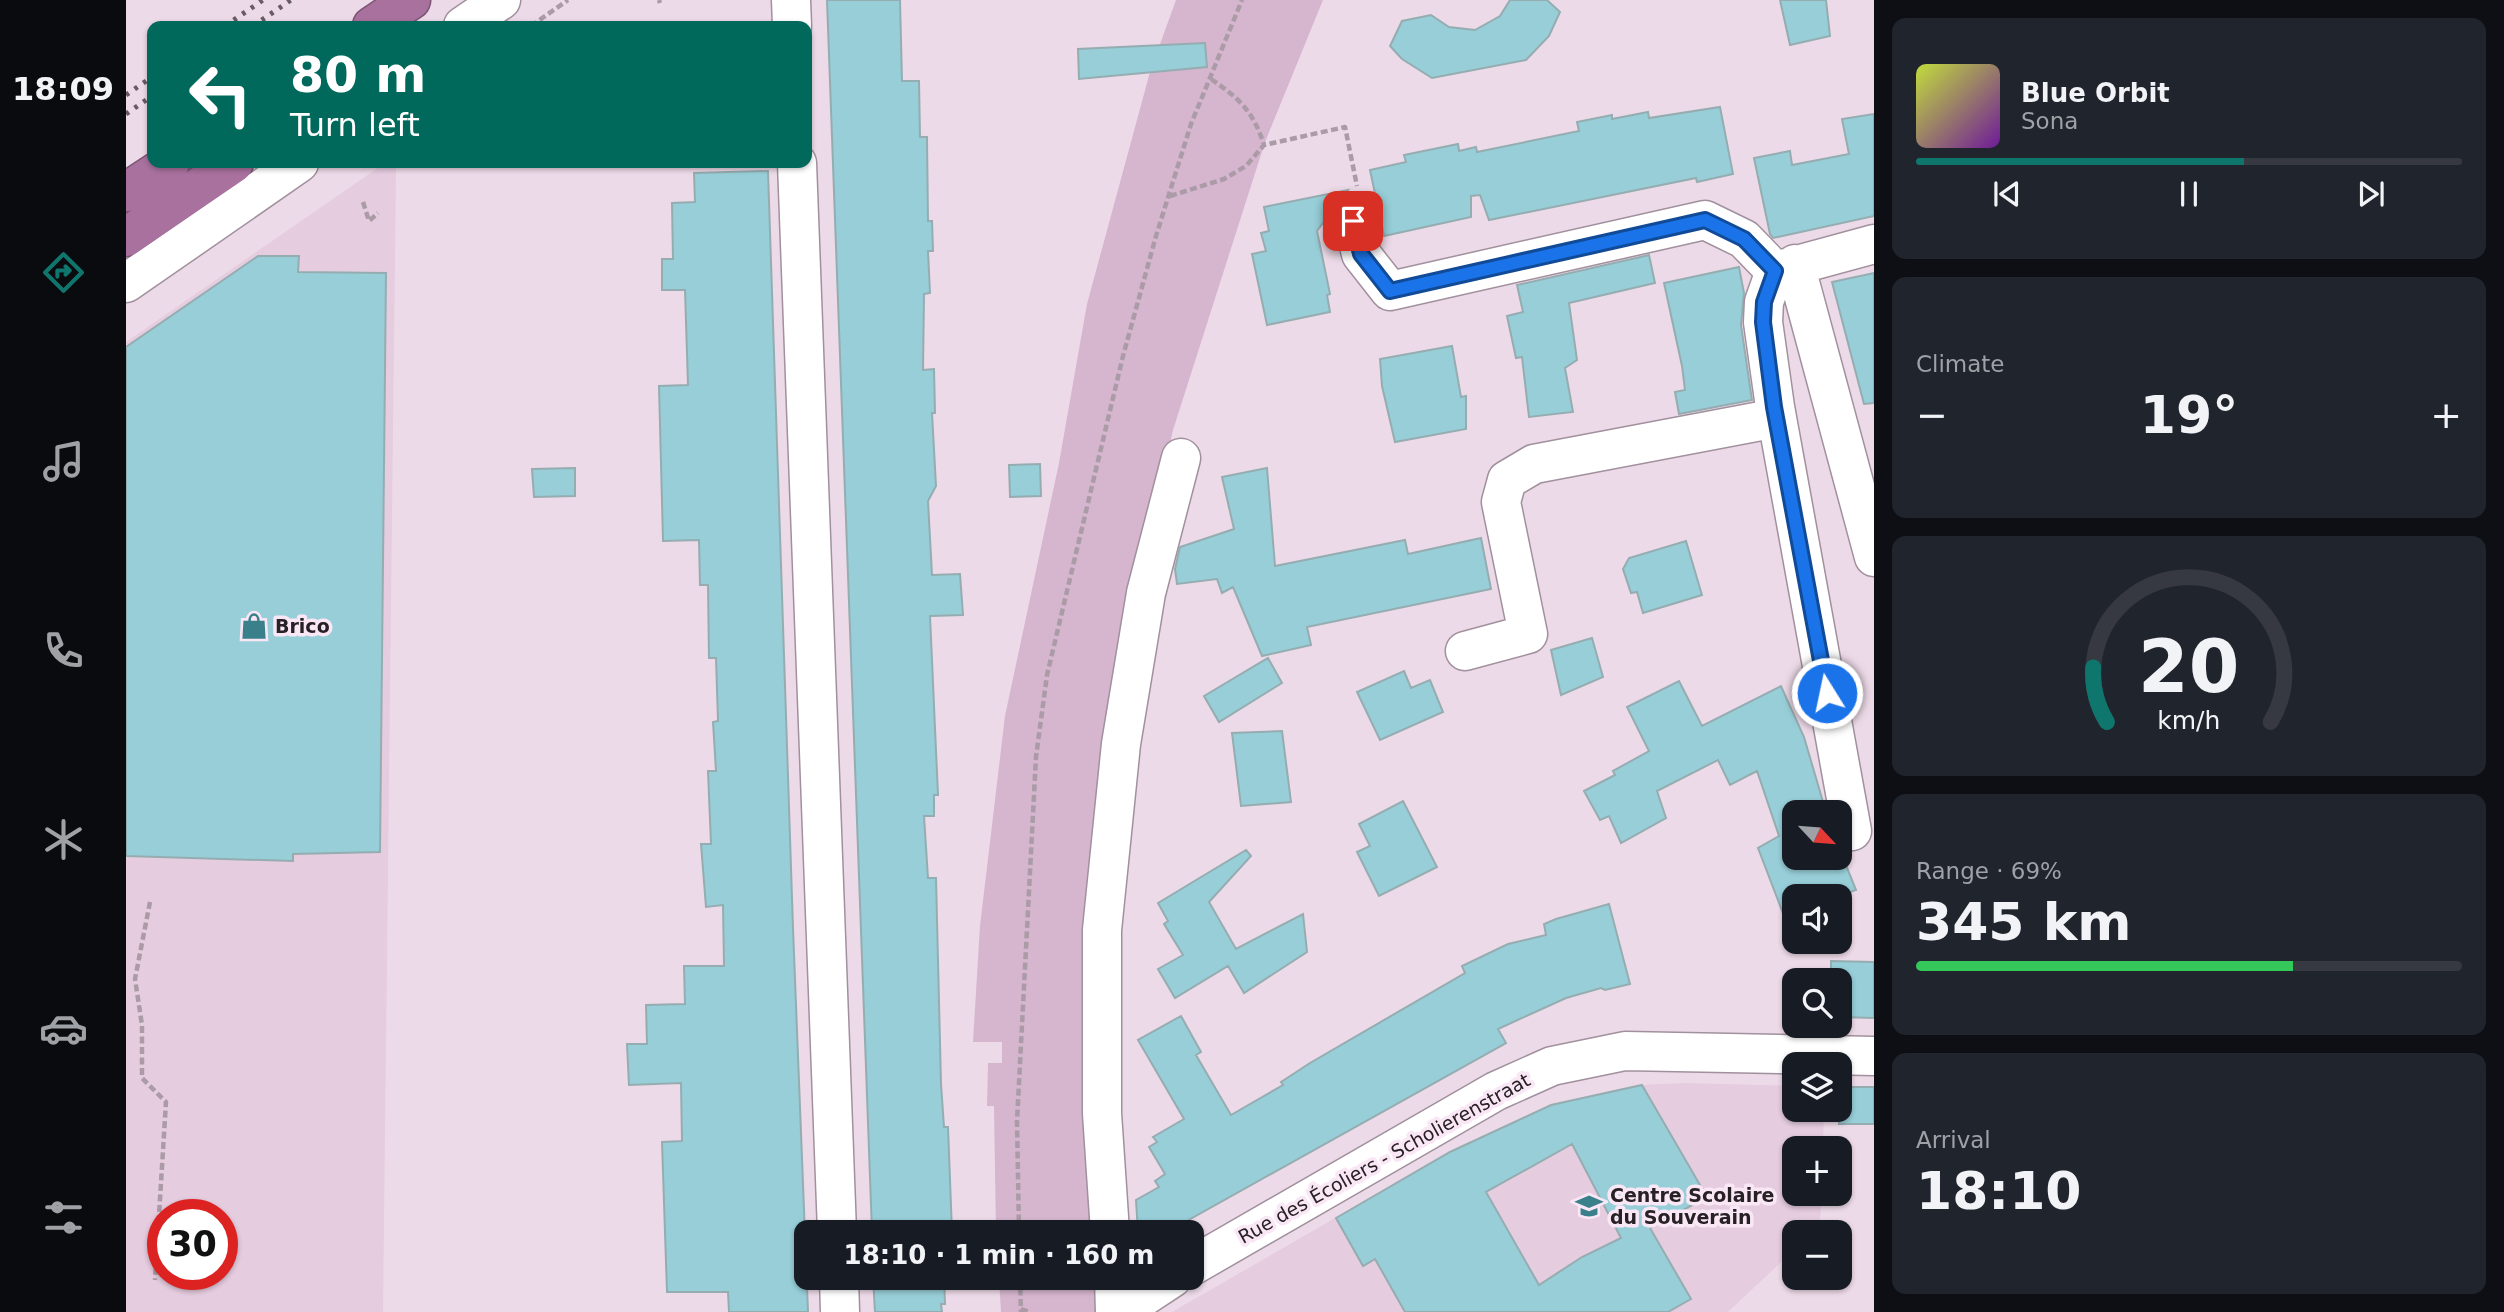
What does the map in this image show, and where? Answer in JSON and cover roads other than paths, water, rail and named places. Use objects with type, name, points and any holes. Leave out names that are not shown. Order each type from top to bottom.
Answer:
[{"type":"highway","points":[[380,21],[412,0]]},
{"type":"highway","points":[[394,21],[412,0]]},
{"type":"highway","points":[[126,192],[162,168]]},
{"type":"highway","points":[[126,237],[227,168]]},
{"type":"street","points":[[470,21],[501,0]]},
{"type":"street","points":[[791,0],[792,21]]},
{"type":"street","points":[[126,283],[292,168]]},
{"type":"street","points":[[797,168],[837,1220]]},
{"type":"street","points":[[1353,221],[1361,254],[1390,291],[1705,220],[1744,239],[1785,267],[1874,556]]},
{"type":"street","points":[[1846,800],[1777,418],[1763,322],[1764,302],[1785,267],[1874,244]]},
{"type":"street","points":[[1465,651],[1528,634],[1501,502],[1507,480],[1534,464],[1777,418]]},
{"type":"street","points":[[1110,1220],[1102,1113],[1102,929],[1121,744],[1146,593],[1181,458]]},
{"type":"street","name":"Rue des Écoliers - Scholierenstraat","points":[[1204,1259],[1496,1091],[1552,1066],[1625,1051],[1874,1056]]},
{"type":"street","points":[[839,1290],[840,1312]]},
{"type":"street","points":[[1114,1290],[1115,1312]]},
{"type":"street","points":[[1129,1312],[1134,1303],[1154,1290]]},
{"type":"railway","points":[[232,21],[263,0]]},
{"type":"railway","points":[[260,21],[291,0]]},
{"type":"railway","points":[[126,95],[147,80]]},
{"type":"railway","points":[[126,114],[147,99]]},
{"type":"place","name":"Brico","points":[[254,626]]},
{"type":"place","name":"Centre Scolaire du Souverain","points":[[1589,1206]]}]
